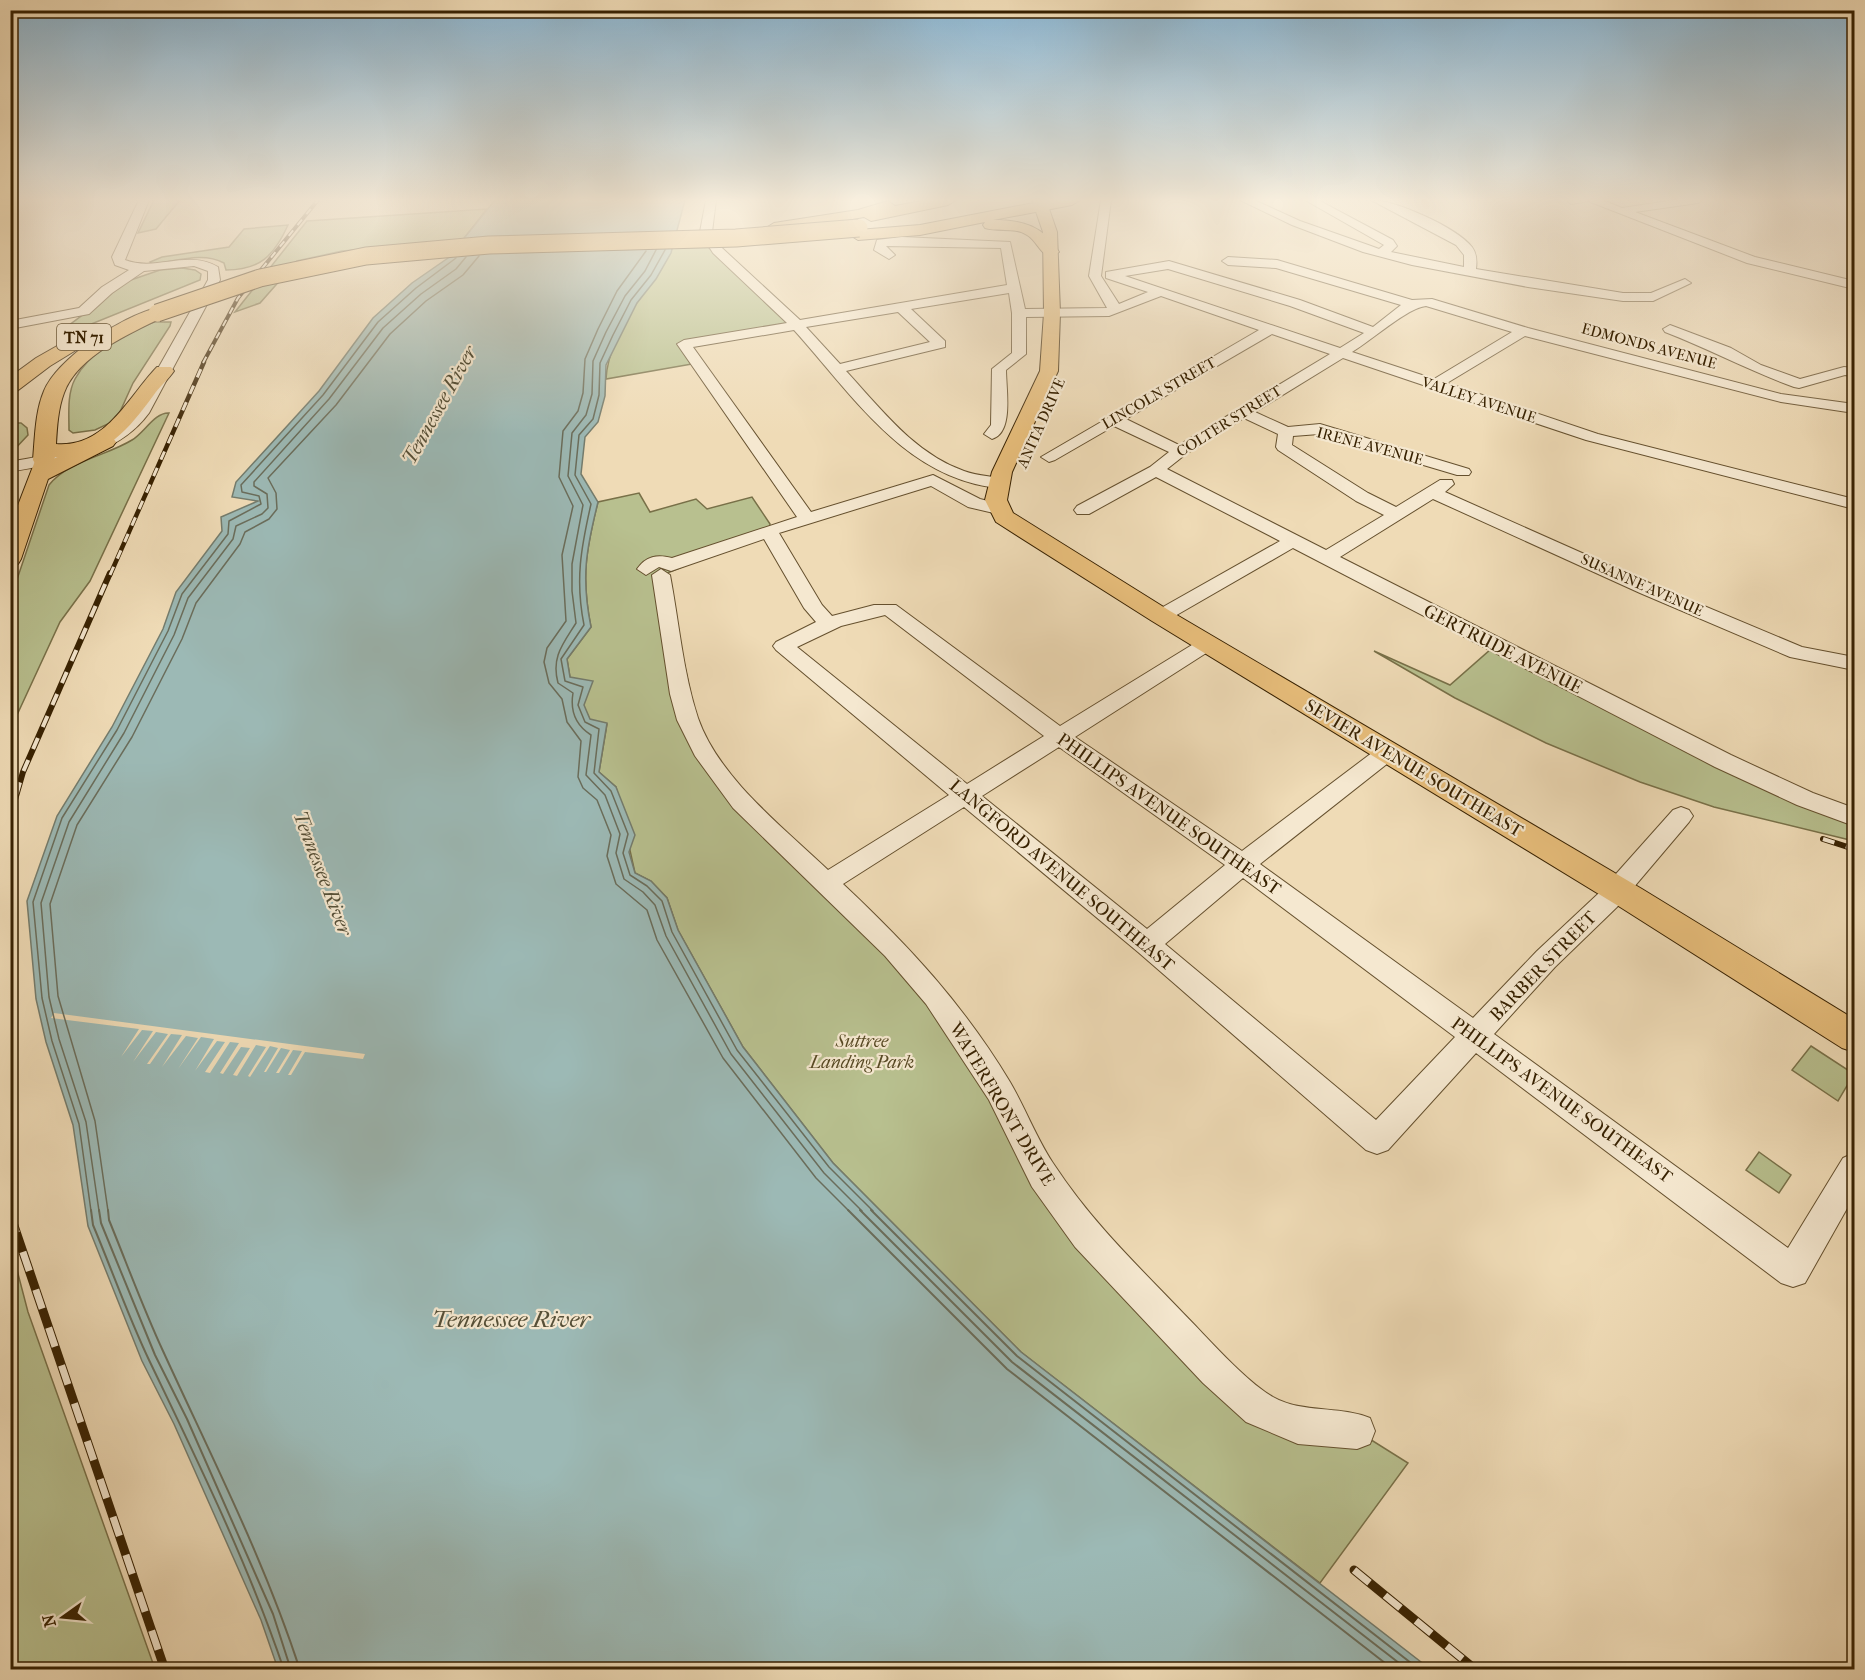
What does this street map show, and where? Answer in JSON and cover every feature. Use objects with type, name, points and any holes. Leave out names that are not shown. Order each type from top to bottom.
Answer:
[{"type":"highway","name":"TN 71","points":[[10,387],[43,362],[93,332],[238,278]]},
{"type":"highway","name":"TN 71","points":[[10,403],[28,385],[75,352],[122,326],[161,307],[260,278]]},
{"type":"highway","points":[[10,372],[35,355],[82,331],[135,309],[161,307]]},
{"type":"highway","points":[[43,461],[49,412],[55,389],[70,368],[109,339],[161,307]]},
{"type":"highway","points":[[43,461],[54,451],[72,449],[114,433],[128,419],[149,385],[164,371]]},
{"type":"main road","name":"ANITA DRIVE","points":[[998,496],[1016,478],[1038,439],[1065,371],[1055,278]]},
{"type":"main road","name":"ANITA DRIVE","points":[[1060,313],[1067,289]]},
{"type":"main road","points":[[10,559],[43,461],[58,463],[89,453],[106,442]]},
{"type":"main road","name":"SEVIER AVENUE SOUTHEAST","points":[[998,496],[1015,526],[1207,644],[1389,751],[1854,1036]]},
{"type":"street","points":[[10,325],[84,311],[107,290],[124,278]]},
{"type":"street","points":[[106,442],[135,422],[214,278]]},
{"type":"street","points":[[749,278],[796,324],[909,447],[946,469],[980,483],[998,496]]},
{"type":"street","points":[[992,434],[999,425],[999,369],[1018,354],[1019,313],[1013,278]]},
{"type":"street","points":[[1103,278],[1116,310]]},
{"type":"street","name":"VALLEY AVENUE","points":[[1114,278],[1592,438],[1854,504]]},
{"type":"street","points":[[1213,278],[1295,303],[1375,332]]},
{"type":"street","name":"EDMONDS AVENUE","points":[[1324,278],[1411,304],[1427,302],[1523,331],[1781,398],[1854,408]]},
{"type":"street","points":[[1507,278],[1593,293],[1640,298],[1653,297],[1685,283]]},
{"type":"street","points":[[1827,278],[1854,285]]},
{"type":"street","points":[[1295,303],[1333,281]]},
{"type":"street","points":[[807,519],[684,344],[1015,288]]},
{"type":"street","points":[[1019,313],[1102,313],[1116,310],[1160,292]]},
{"type":"street","name":"COLTER STREET","points":[[1083,510],[1156,470],[1180,451],[1375,332],[1411,304]]},
{"type":"street","points":[[837,369],[940,344],[902,308]]},
{"type":"street","name":"LINCOLN STREET","points":[[1049,457],[1270,329]]},
{"type":"street","points":[[1670,329],[1726,351],[1755,368],[1799,384],[1844,371],[1854,372]]},
{"type":"street","points":[[1433,386],[1523,331]]},
{"type":"street","points":[[1244,412],[1286,432],[1284,447],[1362,497],[1399,515]]},
{"type":"street","points":[[1113,419],[1180,451]]},
{"type":"street","name":"IRENE AVENUE","points":[[1286,432],[1320,429],[1463,472],[1434,493]]},
{"type":"street","points":[[10,467],[43,461]]},
{"type":"street","name":"GERTRUDE AVENUE","points":[[1156,470],[1723,761],[1805,799],[1854,817]]},
{"type":"street","points":[[827,623],[814,608],[769,531],[933,480],[974,502],[998,496]]},
{"type":"street","points":[[1326,558],[1434,493]]},
{"type":"street","name":"SUSANNE AVENUE","points":[[1434,493],[1647,589],[1797,652],[1854,663]]},
{"type":"street","name":"WATERFRONT DRIVE","points":[[769,531],[666,570],[681,694],[688,720],[703,751],[741,802],[894,948],[936,996],[999,1091],[1043,1176],[1086,1236],[1215,1371],[1258,1409],[1298,1426],[1357,1431]]},
{"type":"street","points":[[1161,616],[1292,541]]},
{"type":"street","name":"PHILLIPS AVENUE SOUTHEAST","points":[[827,623],[866,611],[889,609],[1060,737],[1242,864],[1793,1271],[1854,1168]]},
{"type":"street","name":"LANGFORD AVENUE SOUTHEAST","points":[[827,623],[783,646],[1147,944],[1377,1140]]},
{"type":"street","points":[[826,883],[1060,737],[1087,717],[1207,644]]},
{"type":"street","points":[[1147,944],[1242,864],[1389,751]]},
{"type":"street","name":"BARBER STREET","points":[[1377,1140],[1546,959],[1617,890],[1681,816]]},
{"type":"green space","points":[[136,278],[200,278],[84,327],[68,326],[128,281]]},
{"type":"green space","points":[[262,278],[282,278],[260,303],[235,312]]},
{"type":"green space","points":[[654,278],[741,278],[787,323],[680,343],[682,351],[692,364],[606,379],[609,359],[632,309]]},
{"type":"green space","points":[[154,322],[171,322],[133,383],[119,414],[110,423],[95,430],[73,433],[69,430],[71,391],[82,369],[109,344]]},
{"type":"green space","points":[[169,413],[90,581],[60,622],[11,728],[11,597],[49,485],[66,470],[77,464],[132,440],[154,419]]},
{"type":"green space","points":[[13,423],[21,423],[27,428],[28,435],[11,453],[11,426]]},
{"type":"green space","name":"Suttree Landing Park","points":[[639,493],[650,512],[696,499],[707,509],[752,497],[770,524],[769,531],[665,574],[703,751],[894,948],[1043,1176],[1259,1409],[1357,1431],[1408,1463],[1320,1583],[1021,1352],[833,1163],[743,1047],[678,930],[667,898],[651,881],[635,873],[616,787],[599,772],[607,724],[590,720],[570,677],[567,659],[591,627],[586,594],[586,564],[598,502]]},
{"type":"green space","points":[[1490,650],[1780,795],[1854,822],[1854,841],[1714,807],[1640,782],[1546,743],[1455,698],[1374,651],[1450,685]]},
{"type":"green space","points":[[1811,1046],[1854,1074],[1838,1101],[1792,1070]]},
{"type":"green space","points":[[1759,1152],[1791,1175],[1779,1193],[1746,1170]]},
{"type":"green space","points":[[11,1247],[28,1312],[155,1669],[11,1669]]},
{"type":"water","name":"Tennessee River","points":[[419,278],[656,278],[637,303],[606,365],[605,396],[598,422],[585,437],[581,474],[598,502],[586,564],[586,594],[591,627],[567,659],[570,677],[593,681],[584,705],[590,719],[607,723],[599,772],[616,787],[635,835],[629,852],[635,873],[651,881],[667,898],[678,930],[743,1047],[833,1163],[1021,1352],[1430,1669],[278,1669],[261,1620],[174,1424],[142,1361],[88,1226],[73,1125],[46,1042],[36,999],[27,901],[57,816],[112,727],[163,629],[176,592],[222,531],[221,517],[258,501],[232,497],[236,482],[319,391],[373,318]]},
{"type":"pier","points":[[54,1013],[365,1054],[363,1059],[305,1052],[291,1075],[288,1075],[302,1051],[293,1050],[279,1073],[276,1073],[290,1050],[281,1048],[264,1072],[278,1048],[270,1046],[250,1077],[248,1076],[266,1047],[256,1045],[237,1076],[233,1075],[250,1048],[241,1047],[223,1074],[220,1073],[239,1043],[230,1042],[210,1073],[205,1072],[225,1042],[217,1041],[195,1071],[214,1039],[201,1037],[178,1069],[198,1038],[186,1036],[162,1067],[182,1035],[171,1034],[150,1064],[147,1064],[168,1034],[156,1032],[133,1062],[153,1031],[142,1030],[121,1057],[139,1029],[51,1018]]},
{"type":"railway","points":[[203,363],[238,298],[254,278]]},
{"type":"railway","points":[[110,575],[204,362]]},
{"type":"railway","points":[[10,817],[23,772],[110,573]]},
{"type":"railway","points":[[1823,839],[1854,849]]},
{"type":"railway","points":[[10,1214],[165,1670]]},
{"type":"railway","points":[[1354,1570],[1476,1670]]}]
